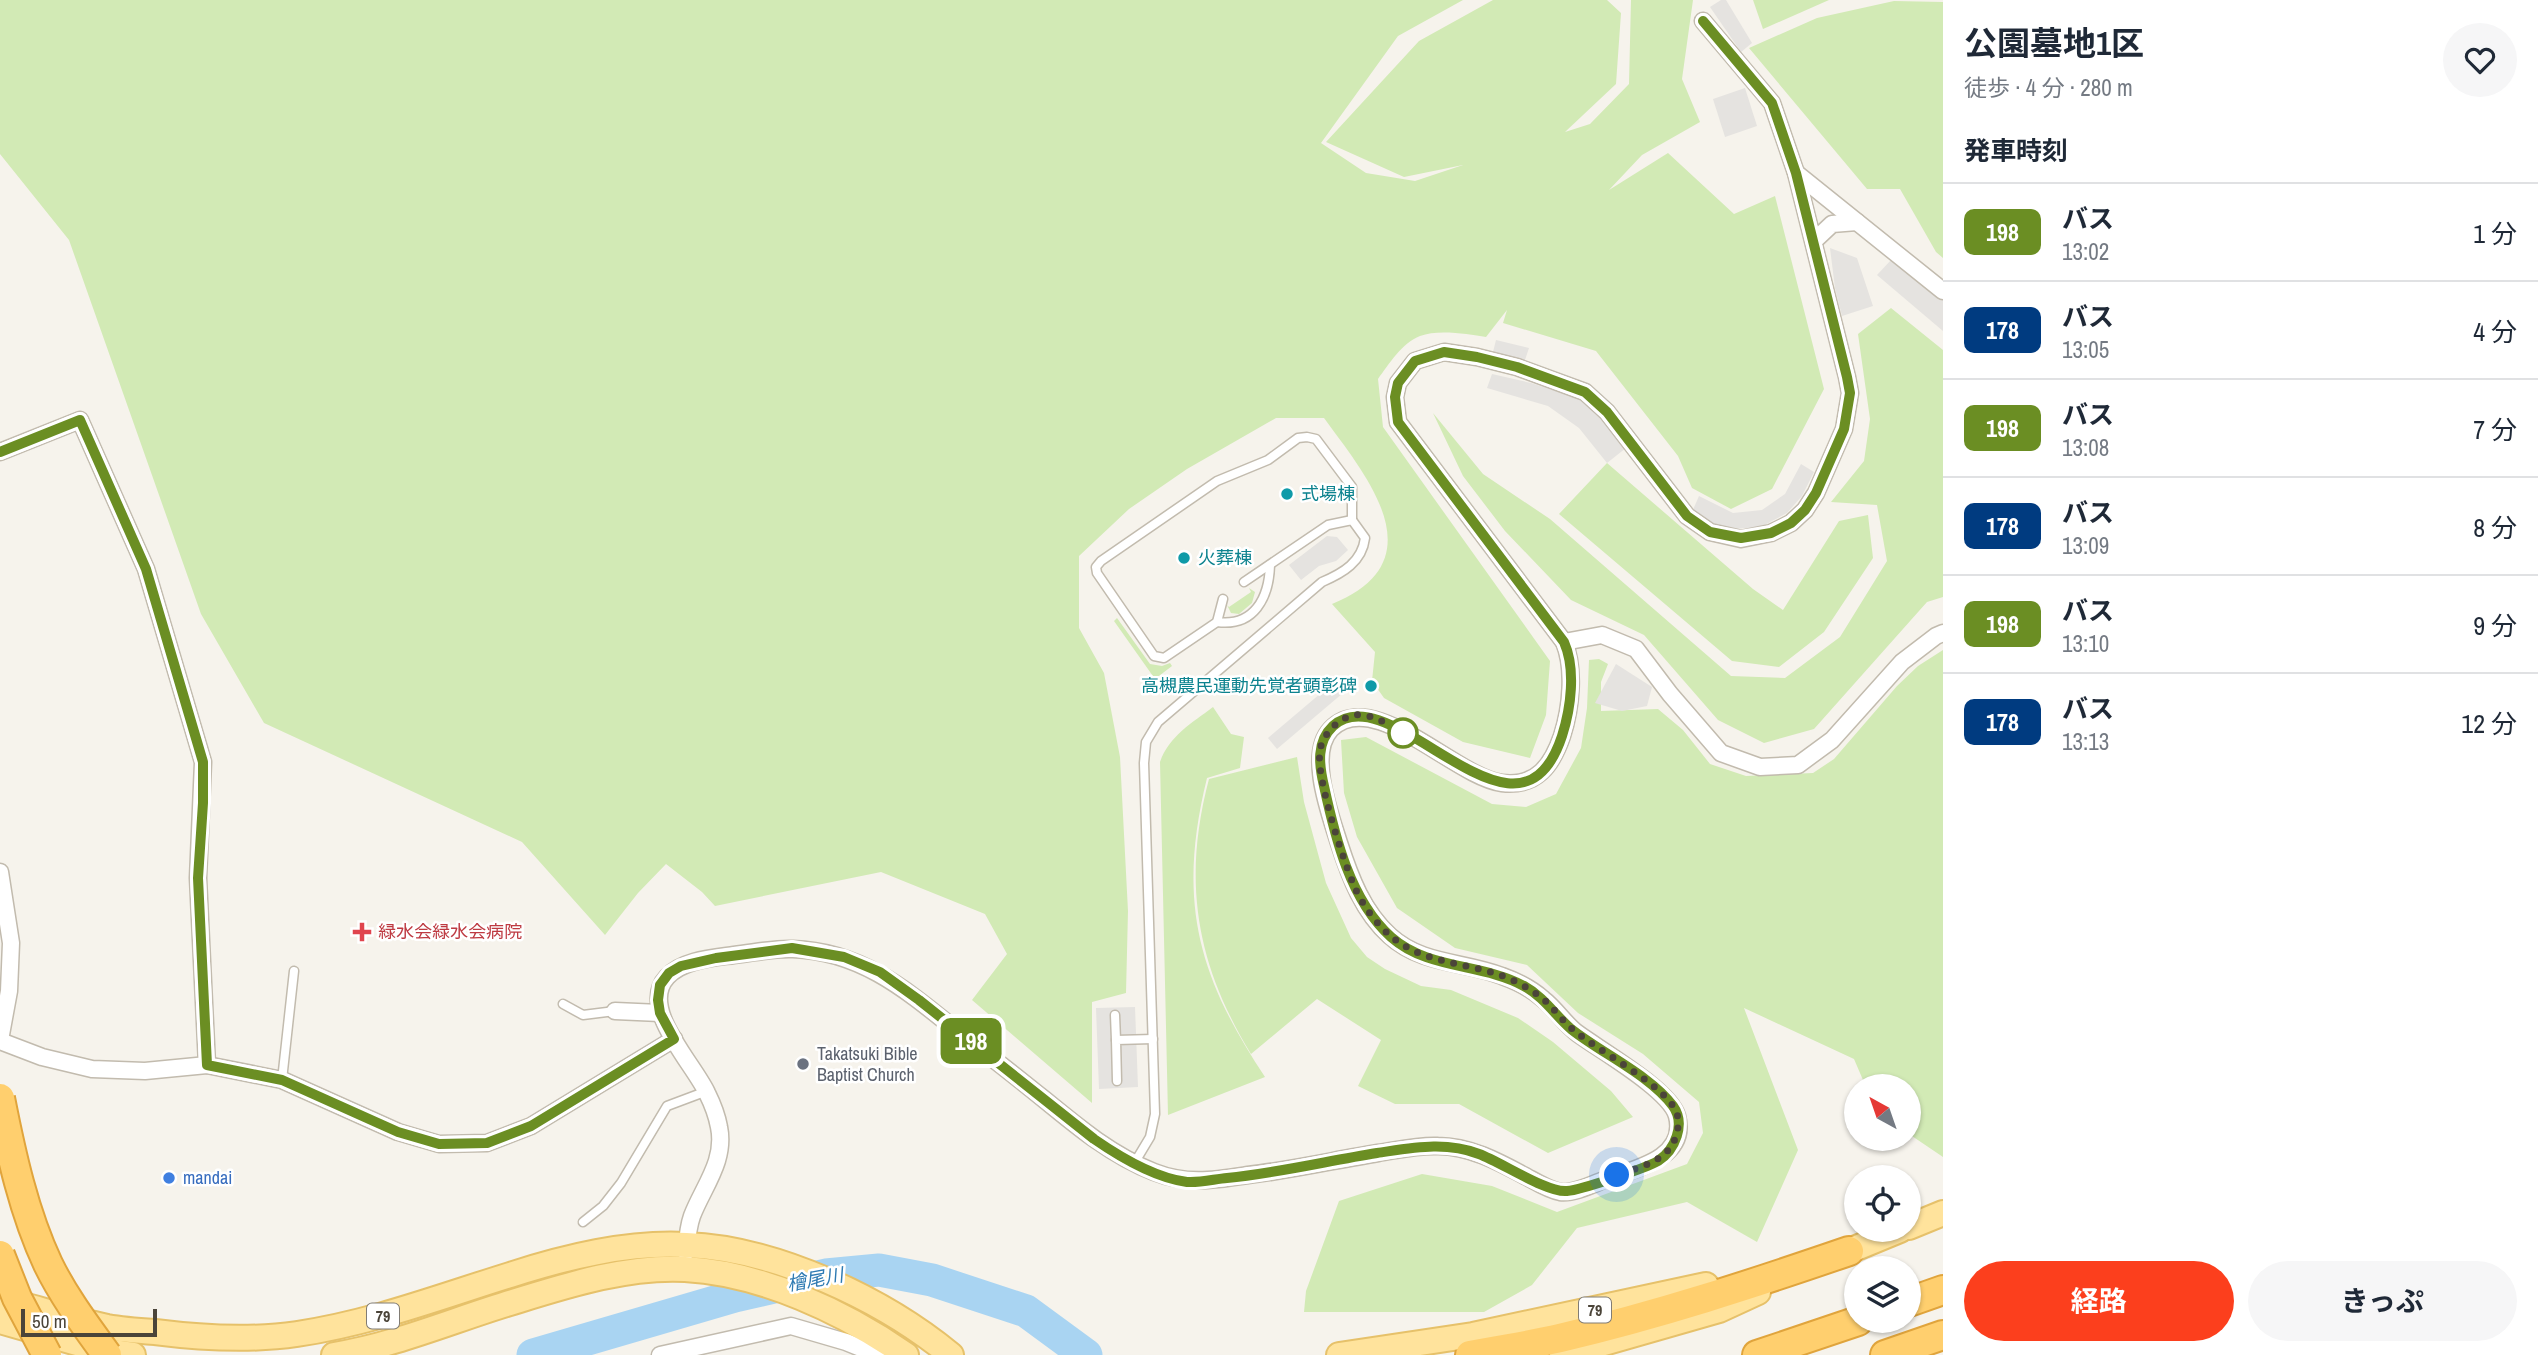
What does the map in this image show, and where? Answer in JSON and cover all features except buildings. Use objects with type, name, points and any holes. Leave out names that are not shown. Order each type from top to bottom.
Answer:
[{"type":"highway","points":[[0,1098],[29,1214],[48,1264],[75,1312],[107,1355]]},
{"type":"highway","points":[[1470,1355],[1557,1339],[1642,1318],[1849,1251]]},
{"type":"highway","points":[[0,1255],[17,1298],[47,1355]]},
{"type":"highway","points":[[1921,1298],[1943,1290]]},
{"type":"highway","points":[[1757,1355],[1844,1326]]},
{"type":"highway","points":[[1885,1355],[1943,1335]]},
{"type":"main road","points":[[1921,1222],[1943,1213]]},
{"type":"main road","name":"79","points":[[1562,1355],[1719,1310],[1871,1242]]},
{"type":"main road","name":"79","points":[[0,1299],[109,1327],[199,1338],[240,1338],[294,1335],[357,1323],[510,1275],[601,1251],[685,1257],[761,1258],[834,1284],[900,1318],[951,1355]]},
{"type":"main road","name":"79","points":[[1339,1355],[1473,1335],[1662,1296],[1849,1251]]},
{"type":"main road","name":"79","points":[[334,1355],[436,1329],[511,1302],[599,1277],[685,1257],[718,1273],[792,1293],[865,1328],[893,1354]]},
{"type":"main road","points":[[0,1321],[105,1351],[134,1355]]},
{"type":"street","points":[[685,1257],[690,1220],[716,1170],[721,1132],[707,1091],[660,1013],[660,985],[669,973],[681,966],[716,958],[792,948],[844,957],[880,972],[1115,1154],[1153,1172],[1188,1182],[1261,1174],[1435,1145],[1476,1153],[1561,1192],[1658,1161],[1675,1144],[1679,1122],[1675,1108],[1629,1069],[1570,1027],[1544,1000],[1526,987],[1498,974],[1428,959],[1391,937],[1372,916],[1356,890],[1338,839],[1323,783],[1319,752],[1324,738],[1333,726],[1356,715],[1381,721],[1479,775],[1500,783],[1519,782],[1538,777],[1550,761],[1562,736],[1568,704],[1570,656],[1564,642],[1403,431],[1395,410],[1395,397],[1398,383],[1415,361],[1444,352],[1517,367],[1585,392],[1607,412],[1687,516],[1710,532],[1741,538],[1771,533],[1791,523],[1805,510],[1816,493],[1844,429],[1850,393],[1815,240],[1772,103],[1703,21]]},
{"type":"street","points":[[1796,173],[1943,290]]},
{"type":"street","points":[[1815,240],[1832,224],[1857,222]]},
{"type":"street","points":[[0,452],[80,420],[146,569],[203,762],[198,878],[207,1065]]},
{"type":"street","points":[[1564,642],[1602,635],[1636,649],[1670,694],[1721,753],[1760,767],[1798,765],[1832,740],[1902,662],[1943,633]]},
{"type":"street","points":[[0,872],[11,943],[9,991],[0,1040],[42,1056],[92,1069],[145,1071],[207,1065],[282,1080],[398,1132],[439,1144],[487,1143],[531,1126],[674,1039]]},
{"type":"street","points":[[615,1011],[660,1013]]},
{"type":"street","points":[[660,1355],[722,1349],[791,1326],[893,1354]]},
{"type":"lane","points":[[1135,1162],[1150,1136],[1154,1114],[1143,763],[1146,742],[1158,722],[1322,582],[1351,566],[1362,553],[1365,538],[1352,520],[1352,487],[1316,439],[1307,437],[1298,438],[1268,460],[1217,481],[1101,561],[1097,567],[1097,573],[1154,656],[1164,658],[1217,622],[1239,621],[1263,602],[1269,584],[1270,565]]},
{"type":"lane","points":[[1244,582],[1328,525],[1352,520]]},
{"type":"lane","points":[[1217,622],[1223,599]]},
{"type":"lane","points":[[282,1080],[293,971]]},
{"type":"lane","points":[[563,1004],[583,1015],[615,1011]]},
{"type":"lane","points":[[1115,1015],[1117,1081]]},
{"type":"lane","points":[[1116,1040],[1153,1039]]},
{"type":"lane","points":[[583,1222],[603,1206],[621,1183],[667,1106],[707,1091]]},
{"type":"green space","points":[[0,0],[1463,0],[1398,36],[1321,143],[1366,173],[1415,181],[1463,165],[1404,177],[1326,142],[1419,41],[1493,0],[1607,0],[1621,13],[1616,84],[1565,132],[1590,124],[1629,84],[1631,0],[1693,0],[1682,79],[1700,122],[1642,155],[1609,190],[1668,153],[1734,214],[1775,196],[1824,389],[1772,489],[1731,509],[1692,488],[1678,456],[1596,351],[1503,323],[1507,310],[1486,337],[1453,333],[1427,334],[1413,339],[1391,361],[1378,379],[1383,427],[1550,661],[1546,715],[1530,758],[1463,742],[1384,698],[1372,681],[1375,652],[1332,604],[1364,586],[1382,565],[1388,542],[1384,517],[1359,466],[1324,418],[1276,418],[1187,469],[1129,509],[1079,556],[1079,628],[1104,673],[1120,757],[1128,911],[1126,993],[1092,1002],[1092,1103],[972,1000],[1007,954],[985,914],[881,872],[715,906],[702,892],[666,864],[638,893],[605,935],[522,842],[264,723],[201,614],[69,240],[0,154]]},
{"type":"green space","points":[[1753,0],[1829,0],[1763,29]]},
{"type":"green space","points":[[1894,1],[1943,2],[1943,258],[1936,252],[1900,189],[1867,189],[1749,48],[1817,18]]},
{"type":"green space","points":[[1891,308],[1943,350],[1943,597],[1927,602],[1814,729],[1764,743],[1718,720],[1644,635],[1571,600],[1505,531],[1463,476],[1433,413],[1483,474],[1550,519],[1731,676],[1785,678],[1840,637],[1887,561],[1877,505],[1831,502],[1864,461],[1870,419],[1858,334]]},
{"type":"green space","points":[[1607,463],[1753,589],[1783,610],[1839,521],[1868,515],[1873,558],[1824,632],[1779,667],[1732,661],[1559,514]]},
{"type":"green space","points":[[1249,588],[1255,592],[1252,603],[1239,614],[1231,613],[1227,605],[1229,607],[1251,592]]},
{"type":"green space","points":[[1117,618],[1150,664],[1162,666],[1170,663],[1172,666],[1155,679],[1114,621]]},
{"type":"green space","points":[[1943,650],[1943,1157],[1922,1143],[1922,1074],[1860,1074],[1854,1059],[1744,1008],[1798,1150],[1757,1242],[1687,1202],[1577,1228],[1532,1285],[1484,1312],[1304,1312],[1306,1291],[1339,1201],[1422,1174],[1492,1186],[1557,1212],[1687,1164],[1703,1133],[1699,1102],[1643,1054],[1578,1013],[1527,965],[1455,948],[1397,908],[1357,837],[1344,793],[1341,740],[1366,737],[1492,804],[1526,807],[1556,794],[1581,748],[1587,708],[1589,660],[1599,659],[1608,664],[1601,682],[1601,711],[1658,709],[1683,730],[1710,764],[1746,776],[1813,773],[1834,759],[1897,686],[1918,666]]},
{"type":"green space","points":[[1213,707],[1231,734],[1244,737],[1240,768],[1207,778],[1198,822],[1194,862],[1194,899],[1199,935],[1223,1004],[1265,1077],[1168,1115],[1160,762],[1175,737]]},
{"type":"green space","points":[[1297,757],[1304,802],[1326,883],[1351,938],[1367,957],[1421,986],[1451,990],[1518,1018],[1553,1042],[1611,1091],[1633,1117],[1548,1153],[1459,1104],[1395,1104],[1358,1086],[1381,1040],[1317,999],[1251,1054],[1217,987],[1199,921],[1196,852],[1201,816],[1209,779]]},
{"type":"shaded area","points":[[1726,0],[1752,43],[1741,52],[1710,7]]},
{"type":"shaded area","points":[[1745,88],[1757,126],[1725,137],[1713,99]]},
{"type":"shaded area","points":[[1830,248],[1857,258],[1873,306],[1842,316]]},
{"type":"shaded area","points":[[1892,259],[1943,300],[1943,331],[1877,275]]},
{"type":"shaded area","points":[[1496,340],[1529,348],[1524,363],[1492,356]]},
{"type":"shaded area","points":[[1492,374],[1580,399],[1599,416],[1626,448],[1607,463],[1579,428],[1548,406],[1487,388]]},
{"type":"shaded area","points":[[1801,464],[1814,472],[1802,496],[1787,513],[1761,527],[1733,529],[1710,522],[1692,512],[1699,496],[1733,513],[1762,510],[1785,494]]},
{"type":"shaded area","points":[[1327,536],[1337,537],[1348,550],[1336,561],[1319,566],[1301,580],[1289,565]]},
{"type":"shaded area","points":[[1616,664],[1652,687],[1647,706],[1622,711],[1595,703]]},
{"type":"shaded area","points":[[1334,682],[1343,693],[1277,749],[1268,738]]},
{"type":"shaded area","points":[[1135,1007],[1138,1087],[1099,1089],[1096,1008]]},
{"type":"waterway","name":"檜尾川","points":[[533,1355],[735,1296],[826,1275],[879,1270],[932,1280],[1026,1311],[1086,1355]]},
{"type":"bus line","name":"198","points":[[0,452],[80,420],[146,569],[203,762],[198,878],[207,1065],[282,1080],[398,1132],[439,1144],[487,1143],[531,1126],[674,1039],[660,1013],[658,1000],[660,985],[669,973],[681,966],[716,958],[792,948],[844,957],[880,972],[1094,1139],[1115,1154],[1153,1172],[1188,1182],[1209,1180],[1435,1145],[1453,1147],[1498,1161],[1561,1192],[1576,1189],[1658,1161],[1675,1144],[1679,1122],[1675,1108],[1629,1069],[1570,1027],[1544,1000],[1526,987],[1498,974],[1428,959],[1391,937],[1372,916],[1356,890],[1338,839],[1323,783],[1319,752],[1324,738],[1333,726],[1356,715],[1381,721],[1479,775],[1500,783],[1519,782],[1538,777],[1550,761],[1562,736],[1570,671],[1570,656],[1564,642],[1398,422],[1395,410],[1398,383],[1415,361],[1430,354],[1444,352],[1477,357],[1517,367],[1585,392],[1607,412],[1687,516],[1710,532],[1741,538],[1771,533],[1791,523],[1805,510],[1816,493],[1844,429],[1850,393],[1824,278],[1796,173],[1772,103],[1703,21]]},
{"type":"place","name":"式場棟","points":[[1287,494]]},
{"type":"place","name":"火葬棟","points":[[1184,558]]},
{"type":"place","name":"高槻農民運動先覚者顕彰碑","points":[[1371,686]]},
{"type":"place","name":"緑水会緑水会病院","points":[[362,932]]},
{"type":"place","name":"Takatsuki Bible Baptist Church","points":[[803,1064]]},
{"type":"place","name":"mandai","points":[[169,1178]]},
{"type":"route","points":[[1403,733],[1409,736],[1381,721],[1356,715],[1333,726],[1324,738],[1319,752],[1323,783],[1338,839],[1356,890],[1381,926],[1410,950],[1428,959],[1498,974],[1526,987],[1544,1000],[1570,1027],[1629,1069],[1675,1108],[1679,1122],[1675,1144],[1658,1161],[1617,1175]]}]
